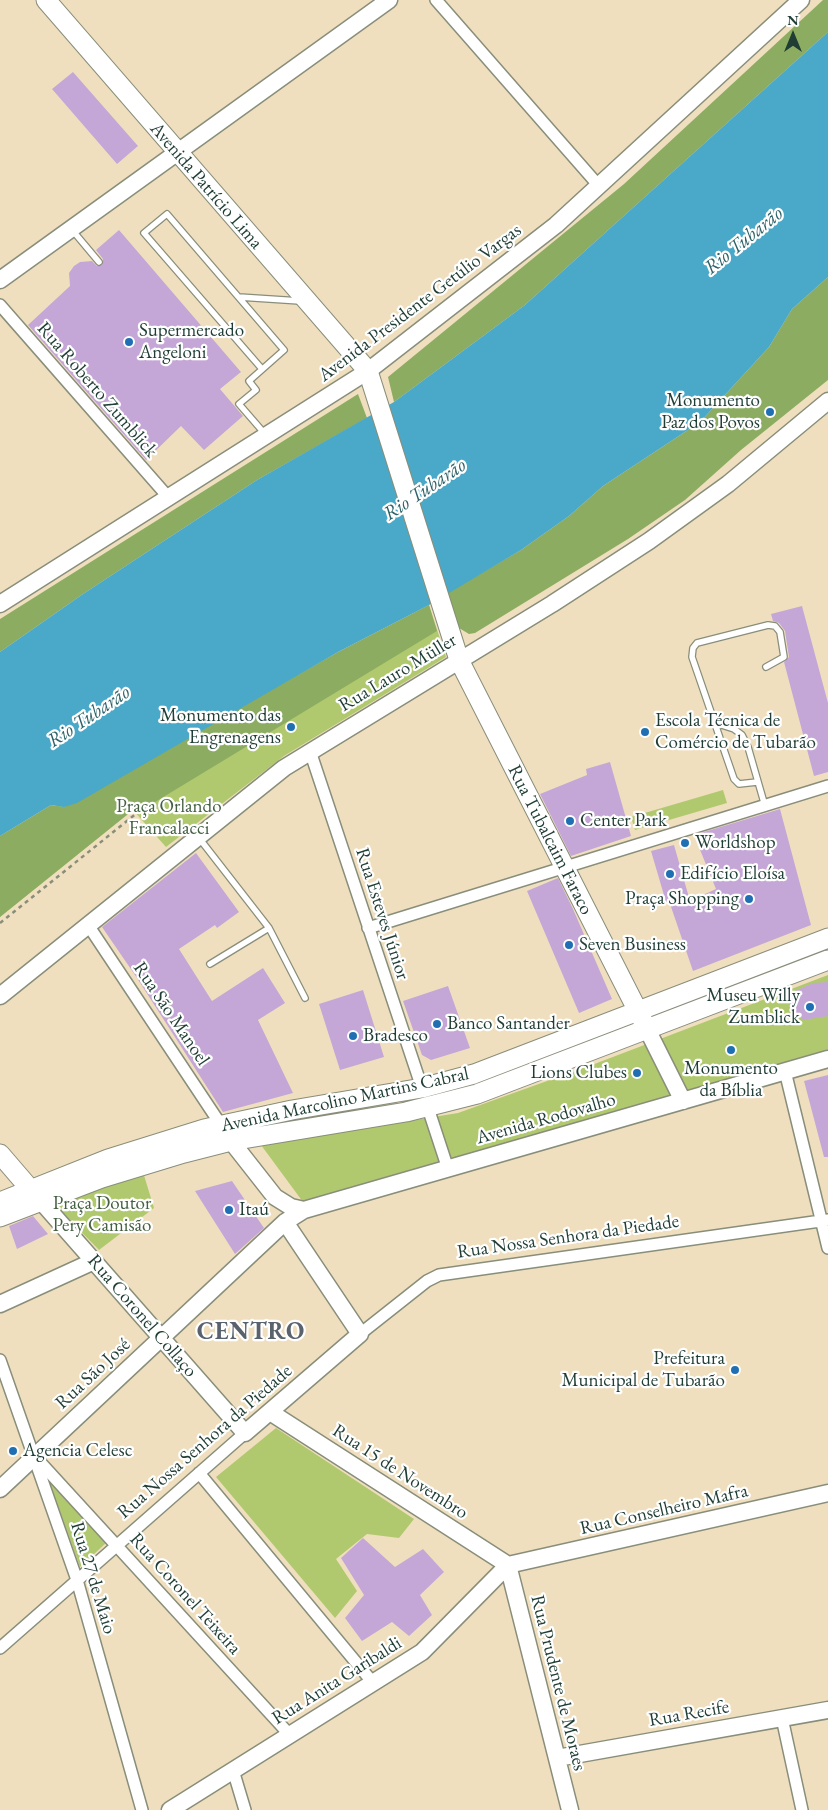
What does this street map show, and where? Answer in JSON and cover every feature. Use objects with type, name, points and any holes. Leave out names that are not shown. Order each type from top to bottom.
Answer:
[{"type":"main road","name":"Avenida Patrício Lima","points":[[46,0],[307,302],[370,378]]},
{"type":"main road","name":"Rua Tubalcaim Faraco","points":[[370,378],[459,660],[647,1029]]},
{"type":"main road","name":"Avenida Marcolino Martins Cabral","points":[[0,1202],[35,1195],[146,1164],[292,1110],[422,1088],[474,1074],[828,938]]},
{"type":"main road","name":"Avenida Marcolino Martins Cabral","points":[[226,1133],[428,1108],[504,1086],[828,960]]},
{"type":"main road","name":"Rua Coronel Collaço","points":[[0,1154],[35,1195]]},
{"type":"main road","name":"Avenida Marcolino Martins Cabral","points":[[0,1217],[35,1195]]},
{"type":"street","points":[[0,280],[389,0]]},
{"type":"street","points":[[436,0],[599,186]]},
{"type":"street","name":"Avenida Presidente Getúlio Vargas","points":[[0,604],[267,436],[370,378],[599,186],[801,0]]},
{"type":"street","name":"Rua Roberto Zumblick","points":[[0,305],[169,498]]},
{"type":"street","name":"Rua Lauro Müller","points":[[0,996],[284,768],[552,604],[694,510],[828,401]]},
{"type":"street","name":"Rua Esteves Júnior","points":[[310,751],[422,1088]]},
{"type":"street","points":[[368,928],[828,786]]},
{"type":"street","name":"Rua São Manoel","points":[[88,925],[226,1133],[275,1197],[291,1207],[304,1210]]},
{"type":"street","name":"Rua Tubalcaim Faraco","points":[[647,1029],[683,1101]]},
{"type":"street","name":"Avenida Rodovalho","points":[[304,1210],[828,1059]]},
{"type":"street","points":[[785,1072],[825,1220],[828,1248]]},
{"type":"street","points":[[428,1108],[448,1169]]},
{"type":"street","name":"Rua Coronel Collaço","points":[[35,1195],[245,1433]]},
{"type":"street","name":"Rua São José","points":[[0,1489],[285,1222],[304,1210]]},
{"type":"street","name":"Rua Nossa Senhora da Piedade","points":[[0,1648],[360,1334],[427,1281],[439,1275],[825,1220]]},
{"type":"street","points":[[285,1222],[360,1334]]},
{"type":"street","points":[[0,1304],[94,1261]]},
{"type":"street","name":"Rua 27 de Maio","points":[[0,1360],[77,1580],[142,1810]]},
{"type":"street","name":"Rua 15 de Novembro","points":[[270,1412],[508,1565]]},
{"type":"street","name":"Rua Coronel Teixeira","points":[[35,1456],[289,1734]]},
{"type":"street","points":[[199,1473],[374,1684]]},
{"type":"street","name":"Rua Conselheiro Mafra","points":[[508,1565],[828,1494]]},
{"type":"street","name":"Rua Anita Garibaldi","points":[[170,1810],[289,1734],[374,1684],[422,1652],[508,1565]]},
{"type":"street","name":"Rua Prudente de Moraes","points":[[508,1565],[570,1810]]},
{"type":"street","name":"Rua Recife","points":[[557,1758],[828,1710]]},
{"type":"street","points":[[782,1718],[802,1810]]},
{"type":"street","points":[[233,1770],[245,1810]]},
{"type":"lane","points":[[262,369],[144,233],[167,214],[284,350],[249,381],[256,390],[239,404],[267,436]]},
{"type":"lane","points":[[71,229],[99,262]]},
{"type":"lane","points":[[239,297],[307,302]]},
{"type":"lane","points":[[758,782],[744,784],[735,782],[692,657],[693,648],[697,643],[768,625],[775,626],[780,632],[784,657],[766,667]]},
{"type":"lane","points":[[715,723],[734,729],[742,735],[748,747],[765,806]]},
{"type":"lane","points":[[199,838],[269,928],[305,998]]},
{"type":"lane","points":[[210,964],[269,928]]},
{"type":"path","points":[[0,923],[137,813]]},
{"type":"green space","points":[[823,0],[828,0],[828,32],[525,305],[394,402],[388,377],[624,184]]},
{"type":"green space","points":[[828,277],[828,380],[741,450],[685,500],[628,539],[475,633],[469,634],[459,628],[447,593],[521,550],[569,516],[603,486],[700,422],[769,347],[792,309]]},
{"type":"green space","points":[[358,394],[367,418],[257,480],[83,594],[0,652],[0,619]]},
{"type":"green space","name":"Praça Orlando Francalacci","points":[[429,605],[446,657],[284,756],[166,847],[133,810],[0,917],[0,836]]},
{"type":"green space","points":[[429,605],[437,631],[137,813],[133,810],[0,917],[0,836],[51,805],[64,807],[338,652]]},
{"type":"green space","points":[[723,790],[727,803],[635,830],[631,817]]},
{"type":"green space","points":[[828,975],[828,1051],[303,1202],[261,1145],[458,1113],[597,1063]]},
{"type":"green space","name":"Praça Doutor Pery Camisão","points":[[143,1172],[154,1208],[99,1250],[55,1205]]},
{"type":"green space","points":[[276,1428],[414,1519],[399,1538],[367,1534],[336,1559],[357,1591],[335,1618],[216,1477]]},
{"type":"green space","points":[[48,1478],[106,1543],[80,1567]]},
{"type":"water","name":"Rio Tubarão","points":[[828,32],[828,277],[792,309],[769,347],[700,422],[603,486],[569,516],[521,550],[429,605],[338,652],[77,803],[64,807],[51,805],[0,836],[0,652],[83,594],[257,480],[394,402],[525,305]]},
{"type":"building","points":[[73,72],[138,146],[117,164],[52,89]]},
{"type":"building","name":"Supermercado Angeloni","points":[[119,230],[241,372],[220,389],[243,416],[204,450],[181,426],[146,460],[28,325],[70,286],[69,273],[74,266],[80,262],[92,261],[97,266],[102,265],[103,259],[96,250]]},
{"type":"building","points":[[802,606],[828,703],[828,772],[814,776],[784,662],[789,657],[785,631],[779,623],[773,621],[771,614]]},
{"type":"building","points":[[610,762],[631,836],[571,856],[540,794],[587,775],[586,769]]},
{"type":"building","name":"Praça Shopping","points":[[780,809],[811,925],[693,971],[669,901],[666,902],[651,851],[674,845],[690,901],[716,889],[694,835]]},
{"type":"building","points":[[196,853],[239,912],[217,928],[215,925],[179,949],[212,1001],[263,968],[285,1003],[258,1020],[293,1093],[223,1112],[102,927]]},
{"type":"building","name":"Seven Business","points":[[558,878],[612,999],[579,1013],[527,891]]},
{"type":"building","name":"Museu Willy Zumblick","points":[[828,982],[828,1016],[804,1020],[793,1013],[789,1001],[795,991],[813,983]]},
{"type":"building","name":"Banco Santander","points":[[448,986],[470,1048],[431,1060],[422,1055],[403,1001]]},
{"type":"building","name":"Bradesco","points":[[363,990],[384,1057],[340,1070],[319,1004]]},
{"type":"building","points":[[828,1075],[828,1157],[824,1157],[804,1081]]},
{"type":"building","name":"Itaú","points":[[232,1181],[264,1228],[235,1254],[195,1191]]},
{"type":"building","points":[[33,1216],[48,1234],[17,1249],[9,1226]]},
{"type":"building","points":[[363,1538],[395,1567],[423,1549],[444,1572],[420,1595],[432,1615],[409,1636],[392,1622],[362,1641],[345,1618],[364,1595],[341,1558]]},
{"type":"place","name":"Supermercado Angeloni","points":[[129,342]]},
{"type":"place","name":"Monumento Paz dos Povos","points":[[770,412]]},
{"type":"place","name":"Monumento das Engrenagens","points":[[291,727]]},
{"type":"place","name":"Escola Técnica de Comércio de Tubarão","points":[[645,732]]},
{"type":"place","name":"Center Park","points":[[570,821]]},
{"type":"place","name":"Worldshop","points":[[685,843]]},
{"type":"place","name":"Edifício Eloísa","points":[[670,874]]},
{"type":"place","name":"Praça Shopping","points":[[749,899]]},
{"type":"place","name":"Seven Business","points":[[569,945]]},
{"type":"place","name":"Museu Willy Zumblick","points":[[810,1007]]},
{"type":"place","name":"Banco Santander","points":[[437,1024]]},
{"type":"place","name":"Bradesco","points":[[353,1036]]},
{"type":"place","name":"Monumento da Bíblia","points":[[731,1050]]},
{"type":"place","name":"Lions Clubes","points":[[637,1073]]},
{"type":"place","name":"Itaú","points":[[229,1210]]},
{"type":"place","name":"Prefeitura Municipal de Tubarão","points":[[735,1370]]},
{"type":"place","name":"Agencia Celesc","points":[[13,1451]]},
{"type":"district","name":"CENTRO","points":[[251,1332]]}]
